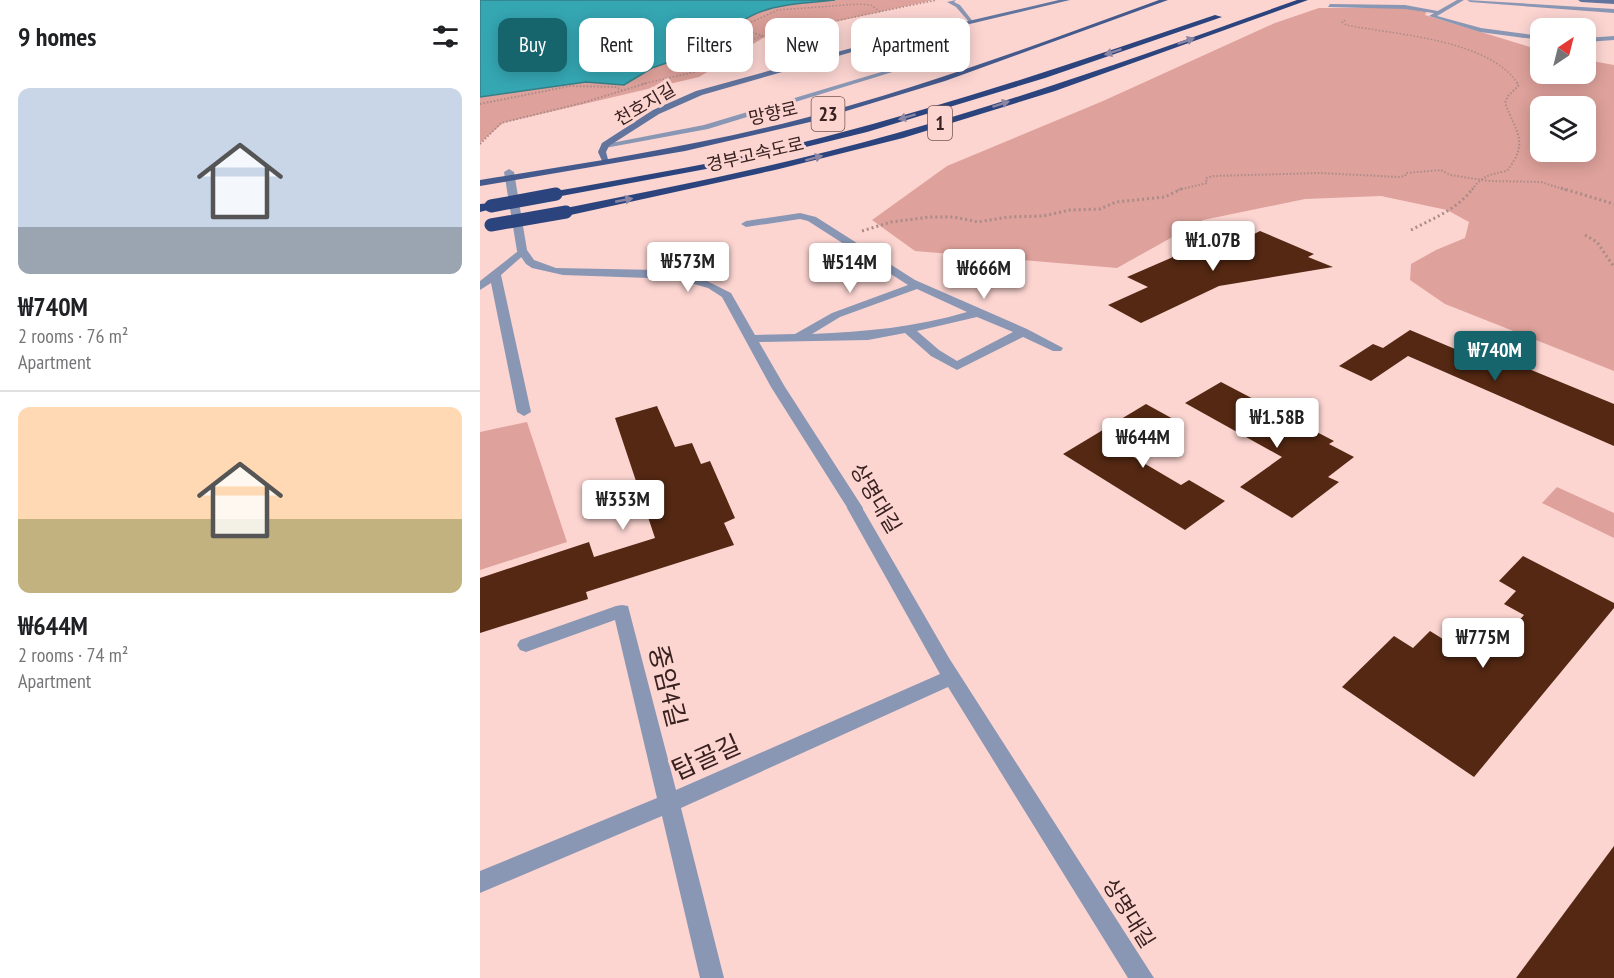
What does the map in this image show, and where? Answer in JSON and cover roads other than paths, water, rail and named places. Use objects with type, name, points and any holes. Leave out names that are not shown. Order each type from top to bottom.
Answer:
[{"type":"highway","name":"경부고속도로","points":[[486,226],[566,212],[768,169],[901,135],[1070,81],[1305,0]]},
{"type":"highway","name":"경부고속도로","points":[[485,207],[674,173],[862,131],[965,100],[1224,15]]},
{"type":"main road","name":"망향로","points":[[605,158],[743,130],[870,97],[1150,0]]},
{"type":"main road","name":"망향로","points":[[480,183],[509,175],[747,135],[866,104],[961,73],[1165,0]]},
{"type":"main road","name":"망향로","points":[[480,176],[509,175]]},
{"type":"street","points":[[953,0],[950,2],[958,6],[972,22]]},
{"type":"street","name":"천호지길","points":[[972,22],[1067,0]]},
{"type":"street","points":[[1461,0],[1432,16],[1480,30],[1530,37]]},
{"type":"street","points":[[1470,0],[1614,11]]},
{"type":"street","points":[[1581,0],[1614,2]]},
{"type":"street","points":[[1330,6],[1406,7],[1440,12]]},
{"type":"street","points":[[1596,39],[1614,38]]},
{"type":"street","name":"천호지길","points":[[605,158],[602,152],[605,145],[656,112],[699,93],[851,51]]},
{"type":"street","points":[[605,145],[705,127],[890,72]]},
{"type":"street","points":[[480,287],[522,251],[509,175]]},
{"type":"street","points":[[746,224],[800,216],[812,219],[918,285],[1058,348]]},
{"type":"street","name":"상명대길","points":[[522,251],[530,261],[544,268],[572,272],[672,275],[717,287],[727,295],[778,387],[855,508],[952,677],[1142,978]]},
{"type":"street","points":[[495,274],[524,412]]},
{"type":"street","points":[[798,338],[836,315],[918,285]]},
{"type":"street","points":[[752,339],[868,336],[944,323],[978,313]]},
{"type":"street","points":[[907,329],[935,353],[957,366],[1023,332]]},
{"type":"street","name":"중암4길","points":[[525,645],[622,611],[708,976]]},
{"type":"street","name":"탑골길","points":[[480,882],[669,803],[952,677]]},
{"type":"water","points":[[480,0],[835,0],[781,6],[747,18],[666,18],[666,63],[654,67],[654,18],[579,18],[579,72],[645,72],[624,85],[586,82],[480,97]]}]
